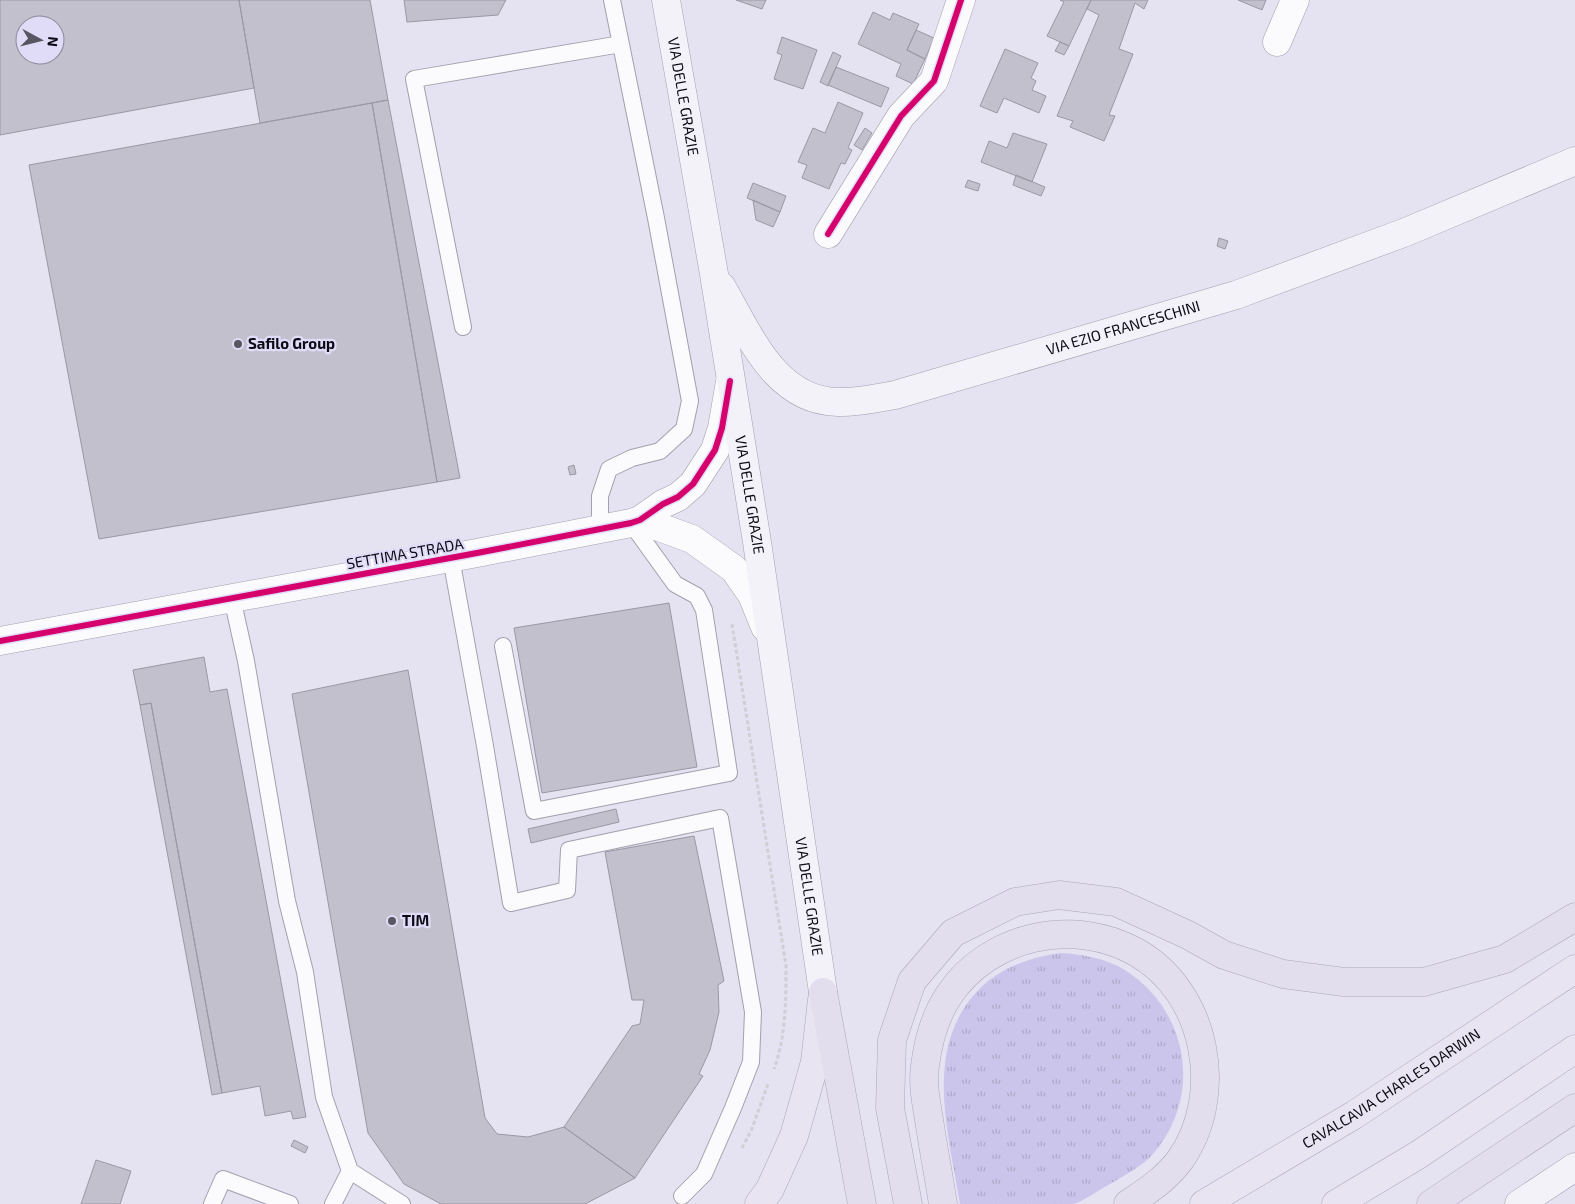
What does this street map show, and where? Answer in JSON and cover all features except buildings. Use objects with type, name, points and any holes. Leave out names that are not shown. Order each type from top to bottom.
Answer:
[{"type":"highway","points":[[908,1204],[890,1108],[892,1040],[912,981],[953,932],[1015,902],[1059,895],[1116,902],[1188,935],[1224,955],[1283,974],[1344,982],[1424,982],[1505,959],[1575,917]]},
{"type":"highway","points":[[943,1204],[925,1096],[924,1068],[929,1040],[938,1016],[949,995],[975,966],[991,954],[1006,946],[1024,940],[1042,936],[1075,934],[1104,939],[1137,952],[1166,976],[1188,1007],[1202,1043],[1205,1062],[1203,1105],[1190,1142],[1180,1160],[1167,1175],[1128,1204]]},
{"type":"highway","name":"CAVALCAVIA CHARLES DARWIN","points":[[1204,1204],[1354,1115],[1575,969]]},
{"type":"highway","points":[[759,1204],[770,1189],[794,1136],[815,1062],[823,992]]},
{"type":"highway","points":[[823,992],[862,1204]]},
{"type":"highway","points":[[1336,1204],[1418,1155],[1575,1049]]},
{"type":"highway","points":[[1432,1204],[1575,1108]]},
{"type":"main road","name":"VIA DELLE GRAZIE","points":[[666,0],[714,274],[757,542],[823,992]]},
{"type":"main road","name":"VIA EZIO FRANCESCHINI","points":[[714,274],[762,355],[778,377],[803,394],[819,400],[852,402],[895,395],[1236,295],[1406,232],[1575,161]]},
{"type":"main road","points":[[1520,1204],[1567,1172]]},
{"type":"street","points":[[828,234],[900,116],[934,81],[962,0]]},
{"type":"street","points":[[1276,42],[1295,0]]},
{"type":"street","name":"SETTIMA STRADA","points":[[0,641],[636,522],[663,504],[678,497],[693,484],[716,450],[722,428],[730,381]]},
{"type":"street","points":[[636,522],[692,539],[734,569],[752,595],[770,639]]},
{"type":"lane","points":[[600,529],[600,496],[609,469],[632,458],[660,451],[684,429],[690,401],[656,218],[612,0]]},
{"type":"lane","points":[[463,327],[414,79],[621,44]]},
{"type":"lane","points":[[503,646],[534,811],[729,773],[704,610],[697,596],[675,584],[636,522]]},
{"type":"lane","points":[[451,558],[511,903],[567,890],[569,850],[720,818],[753,1012],[751,1062],[704,1174],[682,1196]]},
{"type":"lane","points":[[232,598],[246,661],[287,901],[305,972],[324,1096],[350,1170],[402,1204]]},
{"type":"lane","points":[[333,1204],[350,1170]]},
{"type":"lane","points":[[212,1204],[223,1178],[290,1204]]},
{"type":"green space","points":[[1060,953],[1077,954],[1110,962],[1125,970],[1147,987],[1163,1008],[1175,1031],[1182,1056],[1183,1081],[1179,1107],[1169,1131],[1148,1159],[1127,1174],[1077,1203],[960,1204],[946,1124],[944,1096],[944,1069],[949,1043],[958,1019],[973,996],[1002,972],[1012,966],[1035,958]]},
{"type":"cycle path","points":[[828,234],[901,116],[934,81],[961,0]]},
{"type":"cycle path","points":[[0,641],[477,553],[640,520],[663,504],[678,497],[693,484],[715,450],[722,428],[730,381]]},
{"type":"place","name":"Safilo Group","points":[[238,344]]},
{"type":"place","name":"TIM","points":[[392,921]]}]
